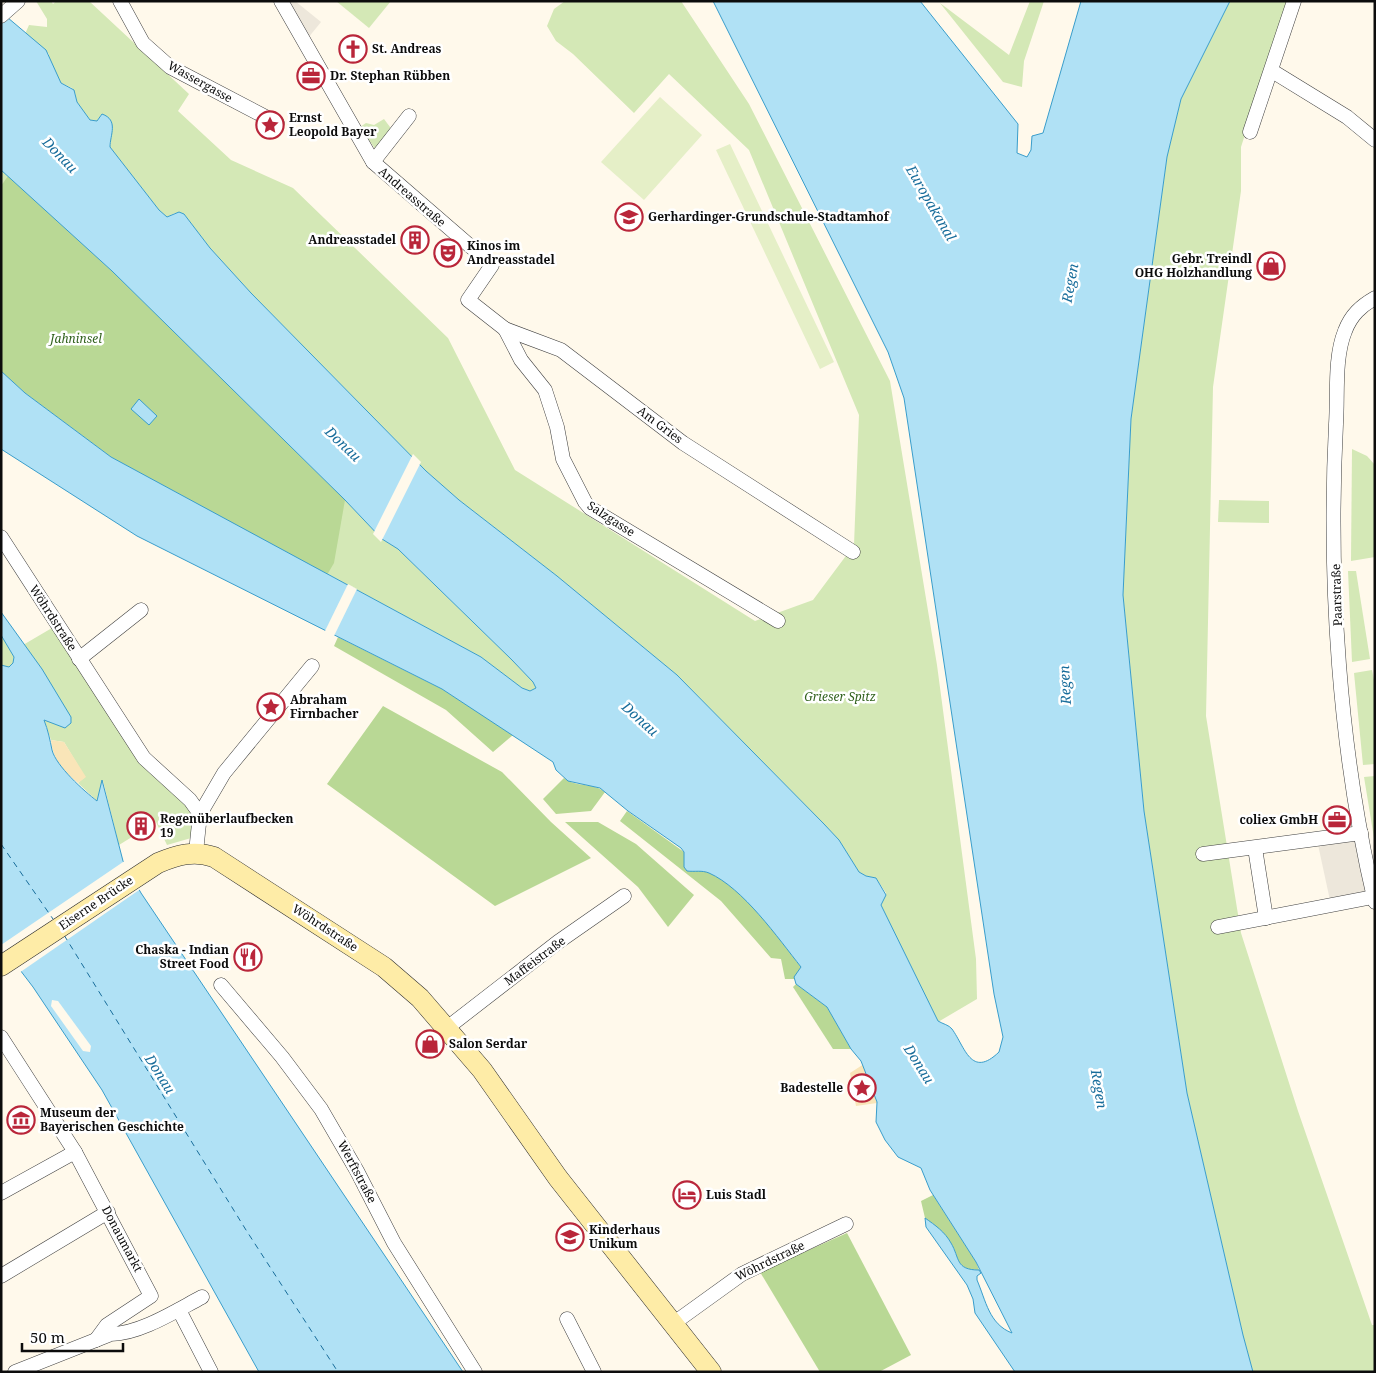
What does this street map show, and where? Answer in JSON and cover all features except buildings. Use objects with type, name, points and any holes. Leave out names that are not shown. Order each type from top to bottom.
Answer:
[{"type":"street","points":[[1,16],[18,1]]},
{"type":"street","name":"Wassergasse","points":[[120,1],[143,43],[170,67],[277,123]]},
{"type":"street","name":"Andreasstraße","points":[[281,1],[373,162],[492,265],[468,300]]},
{"type":"street","points":[[1250,132],[1294,1]]},
{"type":"street","points":[[1272,71],[1347,117],[1375,140]]},
{"type":"street","points":[[373,162],[409,116]]},
{"type":"street","name":"Paarstraße","points":[[1374,900],[1361,833],[1344,712],[1337,617],[1335,446],[1340,349],[1344,332],[1351,318],[1364,304],[1375,298]]},
{"type":"street","name":"Am Gries","points":[[468,300],[505,329],[560,350],[683,443],[853,552]]},
{"type":"street","name":"Salzgasse","points":[[505,329],[521,360],[546,390],[557,427],[563,460],[590,508],[778,621]]},
{"type":"street","name":"Wöhrdstraße","points":[[1,537],[144,758],[190,800],[200,814]]},
{"type":"street","points":[[79,659],[141,610]]},
{"type":"street","points":[[196,852],[200,814],[224,773],[312,666]]},
{"type":"street","points":[[1203,854],[1361,833]]},
{"type":"street","points":[[1255,848],[1266,918]]},
{"type":"street","name":"Wöhrdstraße","points":[[196,852],[214,857],[384,966],[420,998],[482,1070],[558,1178],[711,1372]]},
{"type":"street","name":"Eiserne Brücke","points":[[2,965],[142,873],[173,857],[196,852]]},
{"type":"street","name":"Maffeistraße","points":[[447,1028],[558,942],[624,896]]},
{"type":"street","points":[[1218,927],[1374,900]]},
{"type":"street","name":"Werftstraße","points":[[221,985],[282,1057],[321,1109],[357,1171],[399,1251],[475,1372]]},
{"type":"street","name":"Donaumarkt","points":[[1,1037],[6,1054],[96,1179],[108,1212],[151,1296],[107,1325],[96,1340]]},
{"type":"street","points":[[1,1194],[75,1152]]},
{"type":"street","points":[[1,1276],[108,1212]]},
{"type":"street","name":"Wöhrdstraße","points":[[674,1323],[742,1274],[846,1224]]},
{"type":"street","points":[[15,1372],[112,1334],[121,1334],[161,1318],[202,1297]]},
{"type":"street","points":[[179,1310],[212,1372]]},
{"type":"street","points":[[567,1319],[594,1372]]},
{"type":"green space","name":"Grieser Spitz","points":[[36,1],[51,1],[53,4],[56,1],[89,1],[189,94],[178,111],[231,160],[293,188],[448,338],[515,470],[755,621],[813,600],[854,545],[859,415],[749,150],[669,74],[634,113],[573,54],[556,41],[547,26],[554,9],[565,1],[681,1],[749,104],[890,381],[937,665],[976,959],[977,999],[938,1022],[881,905],[886,893],[876,878],[859,872],[839,840],[677,675],[557,576],[459,500],[426,471],[251,293],[210,248],[184,214],[175,213],[167,217],[159,210],[110,147],[112,123],[109,118],[101,115],[97,121],[90,120],[77,102],[72,88],[61,83],[49,60],[49,54],[25,34],[29,25],[47,27],[47,19]]},
{"type":"green space","points":[[336,1],[391,1],[369,28]]},
{"type":"green space","points":[[1030,1],[1044,1],[1024,61],[1022,87],[1003,82],[940,3],[1009,55]]},
{"type":"green space","points":[[1230,1],[1288,1],[1241,147],[1241,191],[1213,387],[1206,716],[1241,933],[1298,1111],[1372,1325],[1375,1325],[1375,1372],[1253,1372],[1187,1093],[1144,811],[1123,595],[1131,419],[1167,157],[1181,99]]},
{"type":"green space","points":[[660,97],[702,135],[644,200],[601,162]]},
{"type":"green space","points":[[384,119],[393,131],[376,150],[360,127],[366,123],[374,125]]},
{"type":"green space","points":[[730,144],[834,362],[820,369],[716,150]]},
{"type":"green space","name":"Jahninsel","points":[[1,170],[112,271],[345,500],[382,539],[398,549],[512,660],[533,682],[536,688],[530,691],[522,688],[481,657],[111,457],[1,371]]},
{"type":"green space","name":"Jahninsel","points":[[8,176],[112,271],[345,500],[334,563],[327,575],[111,457],[25,393],[1,371],[1,186]]},
{"type":"green space","points":[[1352,449],[1367,456],[1375,465],[1375,557],[1351,561]]},
{"type":"green space","points":[[1219,500],[1269,501],[1269,523],[1218,522]]},
{"type":"green space","points":[[1348,571],[1356,571],[1370,659],[1352,662]]},
{"type":"green space","points":[[57,625],[144,758],[190,800],[198,836],[167,845],[156,822],[119,845],[103,781],[97,801],[78,783],[85,777],[64,742],[51,740],[44,719],[65,728],[42,669],[23,645]]},
{"type":"green space","points":[[1,635],[14,657],[13,663],[9,668],[1,665]]},
{"type":"green space","points":[[338,637],[442,689],[513,735],[493,752],[446,710],[334,646]]},
{"type":"green space","points":[[1372,670],[1375,685],[1375,764],[1363,765],[1354,673]]},
{"type":"green space","points":[[383,706],[502,772],[551,822],[591,858],[495,906],[327,784]]},
{"type":"green space","points":[[1375,776],[1375,844],[1364,777]]},
{"type":"green space","points":[[564,778],[574,783],[595,787],[605,792],[591,811],[556,814],[543,799]]},
{"type":"green space","points":[[627,811],[684,852],[685,869],[710,873],[723,881],[748,902],[801,967],[794,979],[785,979],[781,959],[771,958],[721,901],[620,821]]},
{"type":"green space","points":[[565,822],[598,822],[636,844],[694,895],[668,927],[638,887]]},
{"type":"green space","points":[[796,984],[827,1007],[851,1049],[833,1049],[793,987]]},
{"type":"green space","points":[[933,1195],[976,1262],[979,1270],[966,1268],[962,1265],[946,1235],[925,1218],[921,1201]]},
{"type":"green space","points":[[847,1233],[911,1355],[879,1372],[820,1372],[760,1272]]},
{"type":"sand","points":[[51,740],[64,742],[86,777],[78,783],[68,774],[56,759]]},
{"type":"sand","name":"Badestelle","points":[[864,1064],[877,1103],[856,1106],[850,1073]]},
{"type":"shaded area","points":[[289,1],[295,1],[321,22],[308,38]]},
{"type":"shaded area","points":[[1361,833],[1373,897],[1331,905],[1317,840]]},
{"type":"water","points":[[713,1],[920,1],[1018,124],[1017,153],[1027,157],[1031,150],[1032,136],[1043,133],[1081,1],[1230,1],[1181,99],[1167,157],[1131,419],[1123,595],[1144,811],[1187,1093],[1253,1372],[1015,1372],[975,1313],[973,1299],[967,1285],[926,1227],[925,1218],[946,1235],[962,1265],[966,1268],[979,1270],[981,1273],[977,1276],[977,1280],[989,1311],[998,1324],[1012,1333],[976,1262],[930,1190],[921,1168],[898,1157],[885,1140],[876,1122],[877,1102],[861,1061],[851,1049],[827,1007],[796,984],[794,977],[801,967],[771,928],[734,890],[722,880],[709,873],[687,871],[684,867],[684,852],[681,848],[628,811],[600,788],[568,781],[556,770],[553,762],[442,689],[137,536],[1,449],[1,371],[25,393],[111,457],[481,657],[522,688],[530,691],[536,688],[533,682],[512,660],[398,549],[382,539],[345,500],[112,271],[1,170],[1,12],[46,50],[61,83],[74,90],[77,102],[90,120],[97,121],[102,114],[110,120],[112,128],[110,147],[159,210],[167,217],[179,212],[184,214],[210,248],[251,293],[426,471],[459,500],[557,576],[677,675],[839,840],[859,872],[876,878],[886,895],[881,905],[938,1021],[952,1029],[965,1051],[975,1061],[989,1060],[999,1052],[1003,1037],[994,994],[904,398],[888,352]]},
{"type":"water","points":[[139,399],[157,416],[149,425],[131,409]]},
{"type":"water","name":"Donau","points":[[1,612],[42,669],[71,717],[71,723],[65,728],[44,720],[52,750],[59,763],[71,778],[97,801],[102,780],[123,861],[141,893],[463,1372],[259,1372],[102,1090],[33,987],[1,945],[1,665],[9,667],[13,663],[14,657],[1,635]]},
{"type":"pier","points":[[413,454],[421,462],[381,542],[373,534]]},
{"type":"pier","points":[[348,584],[357,589],[333,638],[324,633]]},
{"type":"pier","points":[[126,860],[142,888],[19,973],[1,949],[1,945]]},
{"type":"pier","points":[[52,1000],[58,1001],[91,1046],[90,1052],[83,1051],[51,1006]]},
{"type":"ferry route","points":[[1,844],[53,919]]},
{"type":"ferry route","points":[[64,935],[246,1230],[338,1372]]},
{"type":"place","name":"St. Andreas","points":[[353,49]]},
{"type":"place","name":"Dr. Stephan Rübben","points":[[311,76]]},
{"type":"place","name":"Ernst Leopold Bayer","points":[[270,125]]},
{"type":"place","name":"Gerhardinger-Grundschule-Stadtamhof","points":[[629,217]]},
{"type":"place","name":"Andreasstadel","points":[[415,240]]},
{"type":"place","name":"Kinos im Andreasstadel","points":[[448,253]]},
{"type":"place","name":"Gebr. Treindl OHG Holzhandlung","points":[[1271,266]]},
{"type":"place","name":"Abraham Firnbacher","points":[[271,707]]},
{"type":"place","name":"coliex GmbH","points":[[1337,820]]},
{"type":"place","name":"Regenüberlaufbecken 19","points":[[141,826]]},
{"type":"place","name":"Chaska - Indian Street Food","points":[[248,957]]},
{"type":"place","name":"Salon Serdar","points":[[430,1044]]},
{"type":"place","name":"Badestelle","points":[[862,1088]]},
{"type":"place","name":"Museum der Bayerischen Geschichte","points":[[21,1120]]},
{"type":"place","name":"Luis Stadl","points":[[687,1195]]},
{"type":"place","name":"Kinderhaus Unikum","points":[[570,1237]]},
{"type":"water label","name":"Europakanal","points":[[931,203]]},
{"type":"water label","name":"Regen","points":[[1070,283]]},
{"type":"water label","name":"Regen","points":[[1065,685]]},
{"type":"water label","name":"Regen","points":[[1099,1089]]}]
